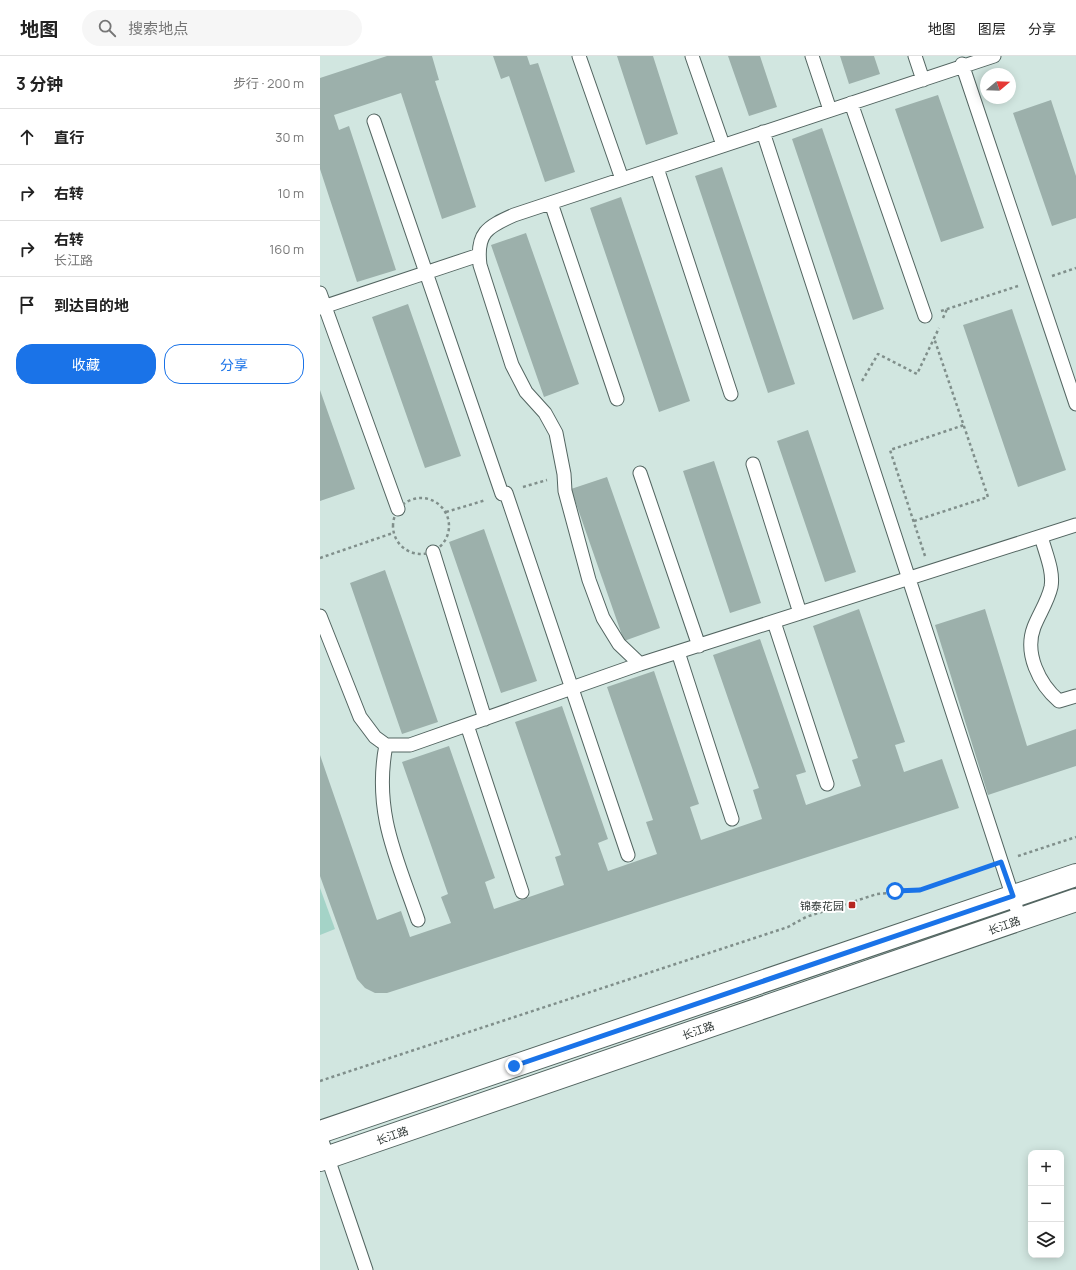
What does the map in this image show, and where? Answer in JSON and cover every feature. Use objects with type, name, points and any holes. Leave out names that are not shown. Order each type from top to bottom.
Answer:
[{"type":"street","points":[[320,1132],[1076,875]]},
{"type":"street","name":"长江路","points":[[324,1158],[1076,900]]},
{"type":"lane","points":[[579,56],[622,179]]},
{"type":"lane","points":[[692,56],[723,146]]},
{"type":"lane","points":[[812,56],[830,110]]},
{"type":"lane","points":[[915,56],[923,80]]},
{"type":"lane","points":[[640,664],[619,644],[603,618],[589,580],[564,491],[564,474],[556,433],[545,413],[526,392],[512,366],[480,265],[478,249],[482,237],[492,225],[551,202],[994,56]]},
{"type":"lane","points":[[963,65],[1076,404]]},
{"type":"lane","points":[[851,103],[925,316]]},
{"type":"lane","points":[[374,121],[572,688],[628,855]]},
{"type":"lane","points":[[763,132],[1020,919]]},
{"type":"lane","points":[[656,168],[731,394]]},
{"type":"lane","points":[[551,202],[617,399]]},
{"type":"lane","points":[[322,307],[479,255]]},
{"type":"lane","points":[[320,293],[322,307],[398,509]]},
{"type":"lane","points":[[753,464],[800,613]]},
{"type":"lane","points":[[640,473],[699,646]]},
{"type":"lane","points":[[320,616],[360,716],[375,737],[386,745],[410,745],[640,664],[1076,525]]},
{"type":"lane","points":[[1041,536],[1051,575],[1050,588],[1033,628],[1030,643],[1033,659],[1046,687],[1059,701],[1076,696]]},
{"type":"lane","points":[[433,552],[485,719]]},
{"type":"lane","points":[[774,622],[827,784]]},
{"type":"lane","points":[[678,652],[732,819]]},
{"type":"lane","points":[[467,725],[522,892]]},
{"type":"lane","points":[[386,745],[381,784],[384,816],[418,920]]},
{"type":"lane","points":[[320,1135],[324,1158],[366,1270]]},
{"type":"path","points":[[925,316],[1076,268]]},
{"type":"path","points":[[851,401],[878,354],[917,374],[947,309]]},
{"type":"path","points":[[914,521],[988,497],[934,338]]},
{"type":"path","points":[[931,571],[890,450],[964,425]]},
{"type":"path","points":[[423,497],[432,499],[446,512],[449,531],[441,547],[433,552],[415,554],[406,550],[399,544],[393,533],[393,518],[398,509],[405,502],[413,498],[423,497]]},
{"type":"path","points":[[320,558],[393,533]]},
{"type":"path","points":[[320,1081],[788,927],[806,917],[877,894],[920,890],[1076,837]]},
{"type":"green space","points":[[320,888],[335,929],[320,935]]},
{"type":"building","points":[[387,56],[432,56],[439,80],[435,81],[476,207],[442,219],[401,93],[334,115],[339,130],[349,126],[396,270],[357,282],[320,169],[320,78]]},
{"type":"building","points":[[493,56],[527,56],[530,65],[538,63],[575,172],[545,182],[509,76],[501,79]]},
{"type":"building","points":[[617,56],[653,56],[678,134],[646,145]]},
{"type":"building","points":[[728,56],[760,56],[777,107],[749,116]]},
{"type":"building","points":[[840,56],[874,56],[880,74],[849,84]]},
{"type":"building","points":[[938,95],[984,228],[941,242],[895,109]]},
{"type":"building","points":[[1051,100],[1076,176],[1076,218],[1052,226],[1013,113]]},
{"type":"building","points":[[822,128],[884,309],[853,320],[792,139]]},
{"type":"building","points":[[722,167],[795,384],[768,393],[695,176]]},
{"type":"building","points":[[621,197],[690,401],[659,412],[590,208]]},
{"type":"building","points":[[526,233],[579,384],[544,397],[491,245]]},
{"type":"building","points":[[408,304],[461,456],[425,468],[372,317]]},
{"type":"building","points":[[1012,309],[1066,470],[1018,487],[963,325]]},
{"type":"building","points":[[320,390],[355,489],[320,501]]},
{"type":"building","points":[[808,430],[856,572],[825,582],[777,441]]},
{"type":"building","points":[[714,461],[761,603],[730,613],[683,471]]},
{"type":"building","points":[[607,477],[660,628],[624,641],[571,489]]},
{"type":"building","points":[[484,529],[537,681],[501,693],[449,542]]},
{"type":"building","points":[[385,570],[438,722],[402,734],[350,583]]},
{"type":"building","points":[[859,609],[905,742],[895,745],[904,772],[942,759],[959,808],[387,993],[375,993],[365,988],[357,979],[320,876],[320,755],[377,920],[401,911],[410,937],[451,923],[441,897],[448,894],[402,762],[449,746],[495,878],[485,882],[494,909],[564,885],[555,857],[561,855],[515,722],[562,706],[608,839],[598,843],[608,871],[657,854],[646,822],[653,820],[607,687],[654,671],[699,804],[690,807],[701,840],[762,819],[753,790],[759,788],[713,655],[760,639],[806,772],[796,775],[806,805],[861,786],[852,760],[858,758],[813,626]]},
{"type":"building","points":[[985,609],[1027,746],[1076,729],[1076,766],[988,795],[935,625]]},
{"type":"place","name":"锦泰花园","points":[[852,905]]},
{"type":"route","points":[[514,1066],[1013,896],[1001,862],[920,890],[895,891]]}]
